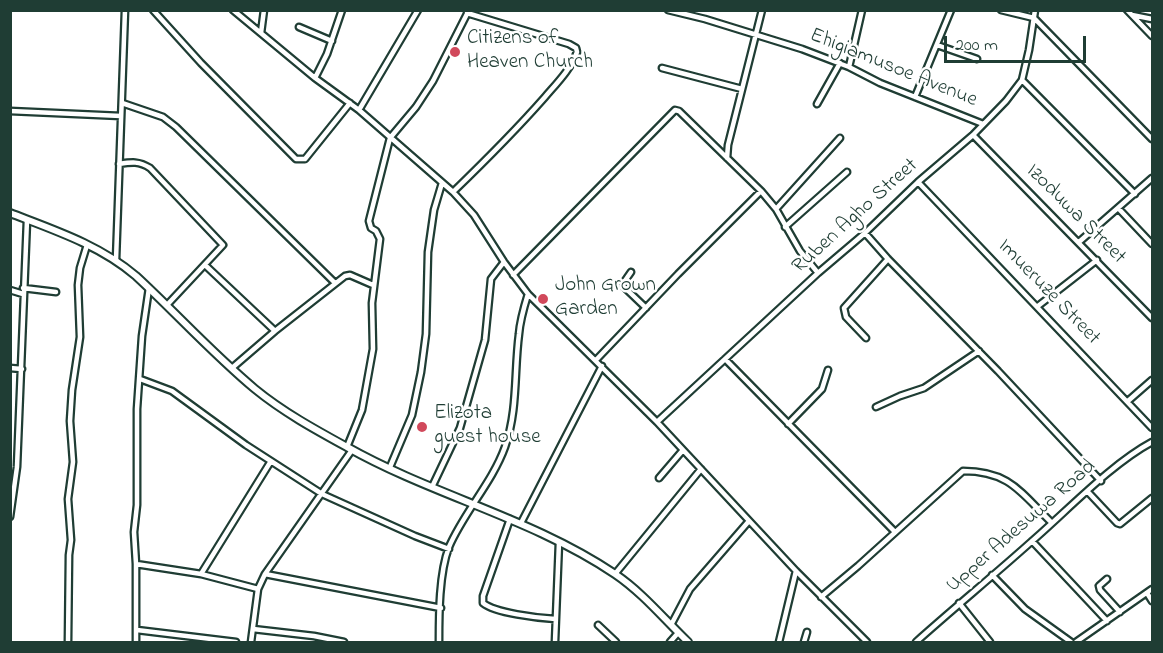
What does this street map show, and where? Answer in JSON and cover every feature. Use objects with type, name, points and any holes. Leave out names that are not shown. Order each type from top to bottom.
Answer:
[{"type":"street","points":[[116,260],[125,10]]},
{"type":"street","points":[[153,10],[296,159],[305,159],[350,103]]},
{"type":"street","points":[[233,10],[315,78],[359,110],[453,192],[474,215],[528,294],[657,422],[796,571],[867,642]]},
{"type":"street","points":[[261,33],[264,10]]},
{"type":"street","points":[[315,78],[332,41],[342,10]]},
{"type":"street","points":[[359,110],[418,10]]},
{"type":"street","name":"Ehigiamusoe Avenue","points":[[668,10],[705,19],[840,63],[915,97],[983,124]]},
{"type":"street","points":[[705,19],[707,10]]},
{"type":"street","points":[[727,158],[728,145],[762,10]]},
{"type":"street","points":[[849,67],[862,10]]},
{"type":"street","points":[[915,97],[951,10]]},
{"type":"street","points":[[1001,10],[1034,18],[1152,140]]},
{"type":"street","name":"Ruben Agho Street","points":[[657,422],[918,182],[973,135],[1006,100],[1022,80],[1035,10]]},
{"type":"street","points":[[1127,10],[1152,36]]},
{"type":"street","points":[[251,642],[258,589],[350,448],[362,410],[374,349],[372,303],[380,239],[376,231],[371,228],[369,221],[390,138],[416,107],[433,81],[468,12],[576,48],[577,52],[573,62],[559,81],[519,127],[453,192]]},
{"type":"street","points":[[1132,15],[1152,19]]},
{"type":"street","points":[[299,27],[332,41]]},
{"type":"street","points":[[937,45],[977,59]]},
{"type":"street","points":[[817,104],[840,63]]},
{"type":"street","points":[[662,68],[742,89]]},
{"type":"street","points":[[1022,80],[1135,194]]},
{"type":"street","points":[[122,103],[163,117],[176,127],[335,283]]},
{"type":"street","points":[[10,111],[121,116]]},
{"type":"street","points":[[513,275],[673,111],[679,111],[761,191],[776,209],[785,227],[818,273]]},
{"type":"street","name":"Izoduwa Street","points":[[973,135],[1152,318]]},
{"type":"street","points":[[776,209],[840,138]]},
{"type":"street","points":[[119,164],[134,161],[150,168],[223,245],[167,305]]},
{"type":"street","points":[[785,227],[847,172]]},
{"type":"street","points":[[1079,242],[1152,178]]},
{"type":"street","name":"Imueruze Street","points":[[918,182],[1152,428]]},
{"type":"street","points":[[390,467],[412,415],[421,372],[426,334],[428,252],[434,210],[442,183]]},
{"type":"street","points":[[596,360],[761,191]]},
{"type":"street","points":[[1118,208],[1152,244]]},
{"type":"street","points":[[10,213],[87,245],[116,260],[149,288],[232,368],[271,401],[350,448],[432,487],[521,523],[615,574],[648,602],[688,642]]},
{"type":"street","points":[[10,517],[17,467],[27,220]]},
{"type":"street","points":[[865,233],[1101,480]]},
{"type":"street","points":[[68,642],[71,540],[68,499],[74,462],[70,421],[80,337],[78,285],[87,245]]},
{"type":"street","points":[[866,338],[846,317],[844,308],[888,259]]},
{"type":"street","points":[[1038,306],[1097,260]]},
{"type":"street","points":[[432,487],[460,428],[484,340],[491,279],[504,262]]},
{"type":"street","points":[[205,265],[275,331]]},
{"type":"street","points":[[631,272],[622,285],[646,308]]},
{"type":"street","points":[[232,368],[345,276],[350,275],[373,285]]},
{"type":"street","points":[[136,642],[134,532],[137,505],[137,409],[142,336],[149,288]]},
{"type":"street","points":[[10,290],[56,292]]},
{"type":"street","points":[[439,642],[445,567],[449,549],[504,448],[509,432],[516,384],[519,334],[528,294]]},
{"type":"street","points":[[876,407],[924,388],[979,351]]},
{"type":"street","points":[[725,359],[895,532]]},
{"type":"street","points":[[521,523],[602,366]]},
{"type":"street","points":[[10,368],[21,369]]},
{"type":"street","points":[[788,424],[822,389],[828,370]]},
{"type":"street","points":[[140,379],[172,391],[322,494],[449,549]]},
{"type":"street","points":[[1128,401],[1152,380]]},
{"type":"street","name":"Upper Adesuwa Road","points":[[916,642],[1101,480],[1152,444]]},
{"type":"street","points":[[658,478],[683,450]]},
{"type":"street","points":[[201,574],[271,461]]},
{"type":"street","points":[[615,574],[700,469]]},
{"type":"street","points":[[821,597],[963,471],[994,474],[1006,480],[1052,523]]},
{"type":"street","points":[[1088,492],[1120,524],[1152,498]]},
{"type":"street","points":[[510,519],[483,596],[483,603],[533,617],[555,619]]},
{"type":"street","points":[[671,625],[690,589],[749,521]]},
{"type":"street","points":[[555,642],[559,542]]},
{"type":"street","points":[[1032,542],[1107,621]]},
{"type":"street","points":[[136,564],[201,574],[258,589]]},
{"type":"street","points":[[779,642],[796,571]]},
{"type":"street","points":[[266,574],[441,608]]},
{"type":"street","points":[[992,575],[1026,609],[1071,642]]},
{"type":"street","points":[[1107,579],[1099,586],[1100,590],[1120,612]]},
{"type":"street","points":[[1076,642],[1152,588]]},
{"type":"street","points":[[1147,593],[1152,601]]},
{"type":"street","points":[[959,603],[990,642]]},
{"type":"street","points":[[598,625],[616,642]]},
{"type":"street","points":[[253,629],[344,642]]},
{"type":"street","points":[[137,630],[236,642]]},
{"type":"street","points":[[804,642],[807,632]]},
{"type":"street","points":[[670,642],[678,633]]},
{"type":"place","name":"Citizens of Heaven Church","points":[[455,52]]},
{"type":"place","name":"John Grown Garden","points":[[543,299]]},
{"type":"place","name":"Elizota guest house","points":[[422,427]]}]
